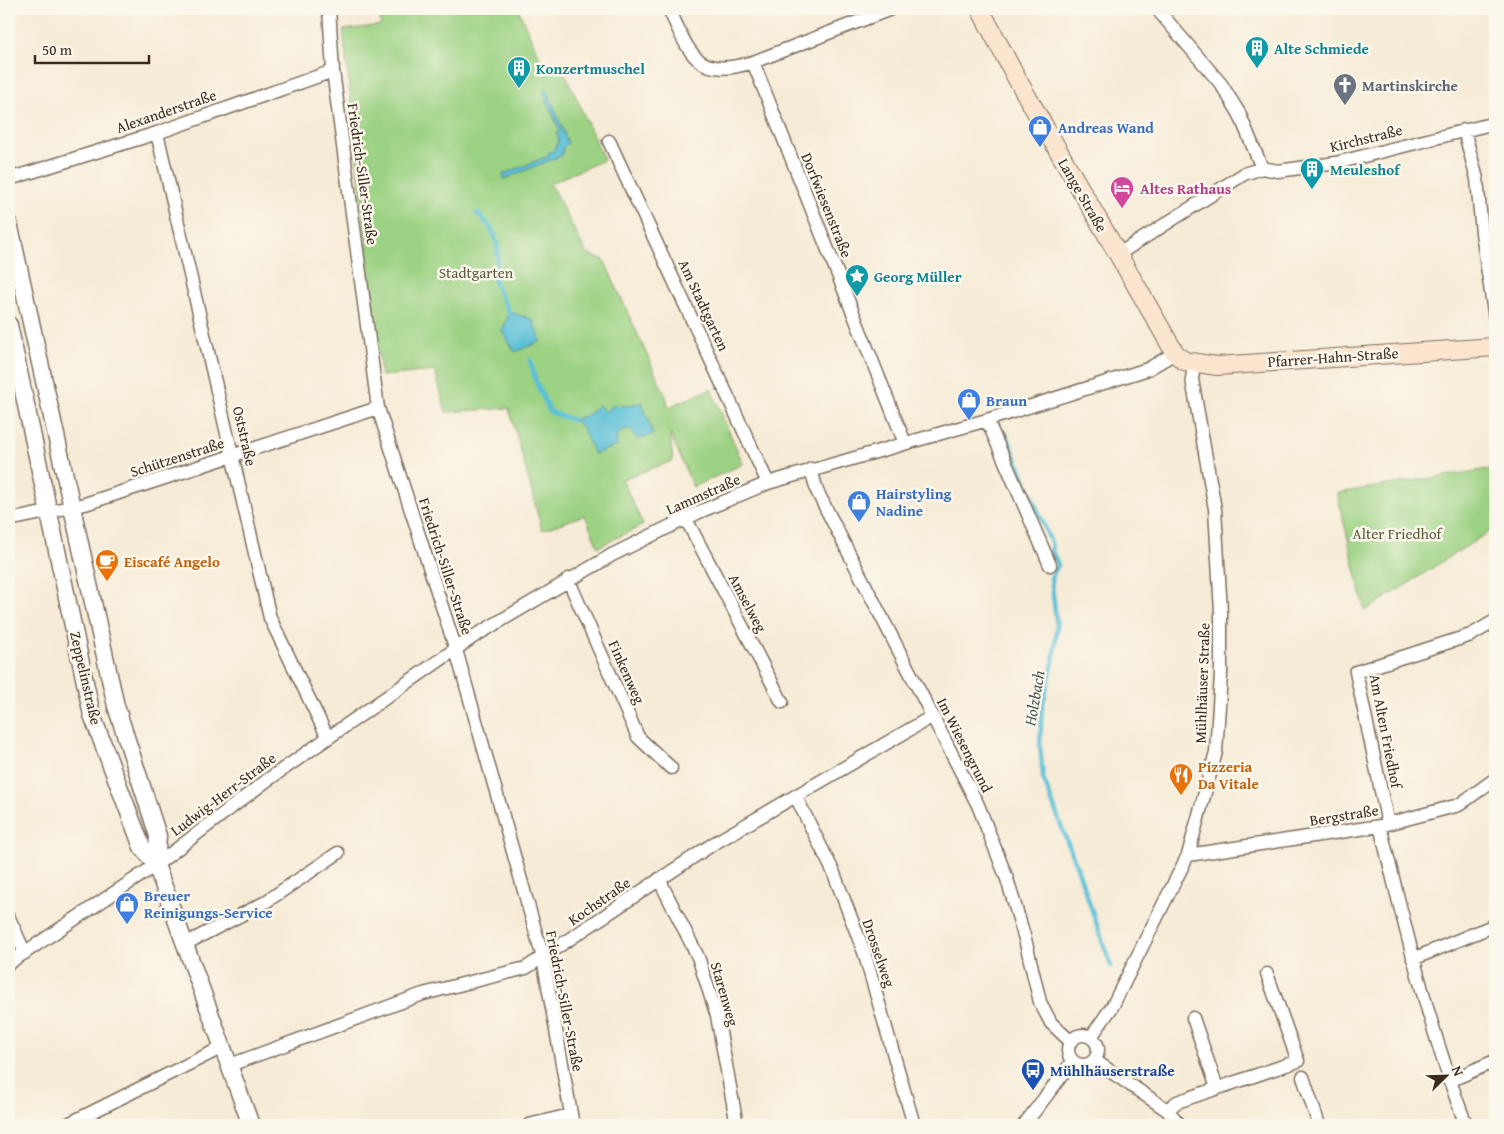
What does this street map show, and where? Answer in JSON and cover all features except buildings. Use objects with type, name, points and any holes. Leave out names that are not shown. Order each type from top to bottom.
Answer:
[{"type":"main road","name":"Lange Straße","points":[[980,9],[1117,255],[1175,353]]},
{"type":"main road","name":"Pfarrer-Hahn-Straße","points":[[1175,353],[1184,361],[1217,366],[1495,347]]},
{"type":"street","name":"Friedrich-Siller-Straße","points":[[329,9],[333,71],[378,408],[456,650],[543,958],[572,1120]]},
{"type":"street","points":[[669,9],[687,48],[707,66],[719,69],[732,69],[753,62],[890,9]]},
{"type":"street","points":[[1157,9],[1221,84],[1239,113],[1262,168]]},
{"type":"street","name":"Dorfwiesenstraße","points":[[753,62],[905,443]]},
{"type":"street","name":"Alexanderstraße","points":[[9,179],[157,132],[333,71]]},
{"type":"street","name":"Kirchstraße","points":[[1117,255],[1244,174],[1262,168],[1278,171],[1336,163],[1495,123]]},
{"type":"street","points":[[1464,130],[1477,179],[1482,234],[1495,318]]},
{"type":"street","name":"Oststraße","points":[[157,132],[270,618],[328,738]]},
{"type":"street","name":"Am Stadtgarten","points":[[609,141],[768,483]]},
{"type":"street","name":"Zeppelinstraße","points":[[9,223],[116,706],[158,836],[156,864]]},
{"type":"street","name":"Zeppelinstraße","points":[[9,325],[92,715],[142,848],[156,864],[251,1125]]},
{"type":"street","name":"Lammstraße","points":[[456,650],[473,637],[612,555],[686,519],[768,483],[811,469],[987,420],[1148,369],[1175,353]]},
{"type":"street","name":"Mühlhäuser Straße","points":[[1091,1038],[1112,1007],[1188,855],[1216,752],[1221,675],[1221,612],[1215,508],[1192,380],[1194,364]]},
{"type":"street","name":"Schützenstraße","points":[[72,507],[378,408]]},
{"type":"street","points":[[987,420],[1050,565]]},
{"type":"street","name":"Im Wiesengrund","points":[[811,469],[817,491],[978,805],[1007,879],[1025,939],[1040,1002],[1051,1023],[1070,1041]]},
{"type":"street","points":[[9,520],[72,507]]},
{"type":"street","name":"Amselweg","points":[[686,519],[782,702]]},
{"type":"street","name":"Finkenweg","points":[[568,580],[638,737],[670,768]]},
{"type":"street","name":"Am Alten Friedhof","points":[[1384,825],[1356,672],[1471,635],[1495,620]]},
{"type":"street","name":"Ludwig-Herr-Straße","points":[[9,963],[156,864],[266,780],[456,650]]},
{"type":"street","name":"Kochstraße","points":[[230,1065],[423,994],[526,968],[713,844],[933,716]]},
{"type":"street","name":"Bergstraße","points":[[1188,855],[1384,825],[1459,805],[1495,779]]},
{"type":"street","name":"Drosselweg","points":[[796,797],[833,871],[864,952],[914,1125]]},
{"type":"street","points":[[1384,825],[1413,959],[1449,1081],[1466,1125]]},
{"type":"street","points":[[185,944],[264,902],[338,853]]},
{"type":"street","name":"Starenweg","points":[[659,879],[698,957],[714,1008],[737,1125]]},
{"type":"street","points":[[9,918],[25,953]]},
{"type":"street","points":[[1413,959],[1495,925]]},
{"type":"street","points":[[1167,1110],[1177,1102],[1298,1061],[1267,974]]},
{"type":"street","points":[[1193,1018],[1217,1088]]},
{"type":"street","points":[[1080,1035],[1091,1038],[1097,1046],[1094,1060],[1084,1066],[1072,1062],[1067,1052],[1070,1041],[1080,1035]]},
{"type":"street","points":[[66,1125],[223,1047]]},
{"type":"street","points":[[1094,1060],[1167,1110],[1180,1125]]},
{"type":"street","points":[[1449,1081],[1495,1061]]},
{"type":"street","points":[[1024,1125],[1072,1062]]},
{"type":"street","points":[[1303,1077],[1319,1125]]},
{"type":"street","points":[[528,1125],[572,1120]]},
{"type":"green space","name":"Stadtgarten","points":[[378,9],[518,9],[547,74],[563,68],[604,160],[550,183],[587,254],[604,260],[667,399],[668,407],[711,389],[743,464],[693,487],[670,433],[673,461],[622,479],[643,525],[598,547],[585,515],[542,530],[509,408],[446,412],[435,371],[381,376],[343,30],[381,25]]},
{"type":"green space","name":"Alter Friedhof","points":[[1495,468],[1495,528],[1365,611],[1337,493]]},
{"type":"water","points":[[547,89],[568,143],[563,148],[563,155],[504,179],[503,174],[549,156],[548,153],[554,150],[559,140],[556,133],[560,132],[543,90]]},
{"type":"water","points":[[513,313],[532,319],[541,341],[515,352],[502,331],[508,316]]},
{"type":"water","points":[[642,402],[653,434],[638,440],[631,430],[625,429],[616,436],[617,446],[594,454],[582,427],[573,420],[587,415],[599,405],[605,412],[613,405],[626,406]]},
{"type":"waterway","points":[[477,213],[485,221],[495,237],[498,253],[494,282],[510,314]]},
{"type":"waterway","points":[[530,360],[536,382],[550,412],[573,420]]},
{"type":"waterway","name":"Holzbach","points":[[1006,434],[1052,545],[1051,549],[1058,565],[1051,578],[1057,627],[1053,663],[1042,707],[1040,745],[1043,778],[1078,870],[1111,966]]},
{"type":"place","name":"Alte Schmiede","points":[[1257,69]]},
{"type":"place","name":"Konzertmuschel","points":[[519,89]]},
{"type":"place","name":"Martinskirche","points":[[1345,106]]},
{"type":"place","name":"Andreas Wand","points":[[1040,148]]},
{"type":"place","name":"Meuleshof","points":[[1312,190]]},
{"type":"place","name":"Altes Rathaus","points":[[1122,209]]},
{"type":"place","name":"Georg Müller","points":[[857,297]]},
{"type":"place","name":"Braun","points":[[969,421]]},
{"type":"place","name":"Hairstyling Nadine","points":[[859,523]]},
{"type":"place","name":"Eiscafé Angelo","points":[[107,582]]},
{"type":"place","name":"Pizzeria Da Vitale","points":[[1181,796]]},
{"type":"place","name":"Breuer Reinigungs-Service","points":[[127,925]]},
{"type":"place","name":"Mühlhäuserstraße","points":[[1033,1091]]}]
